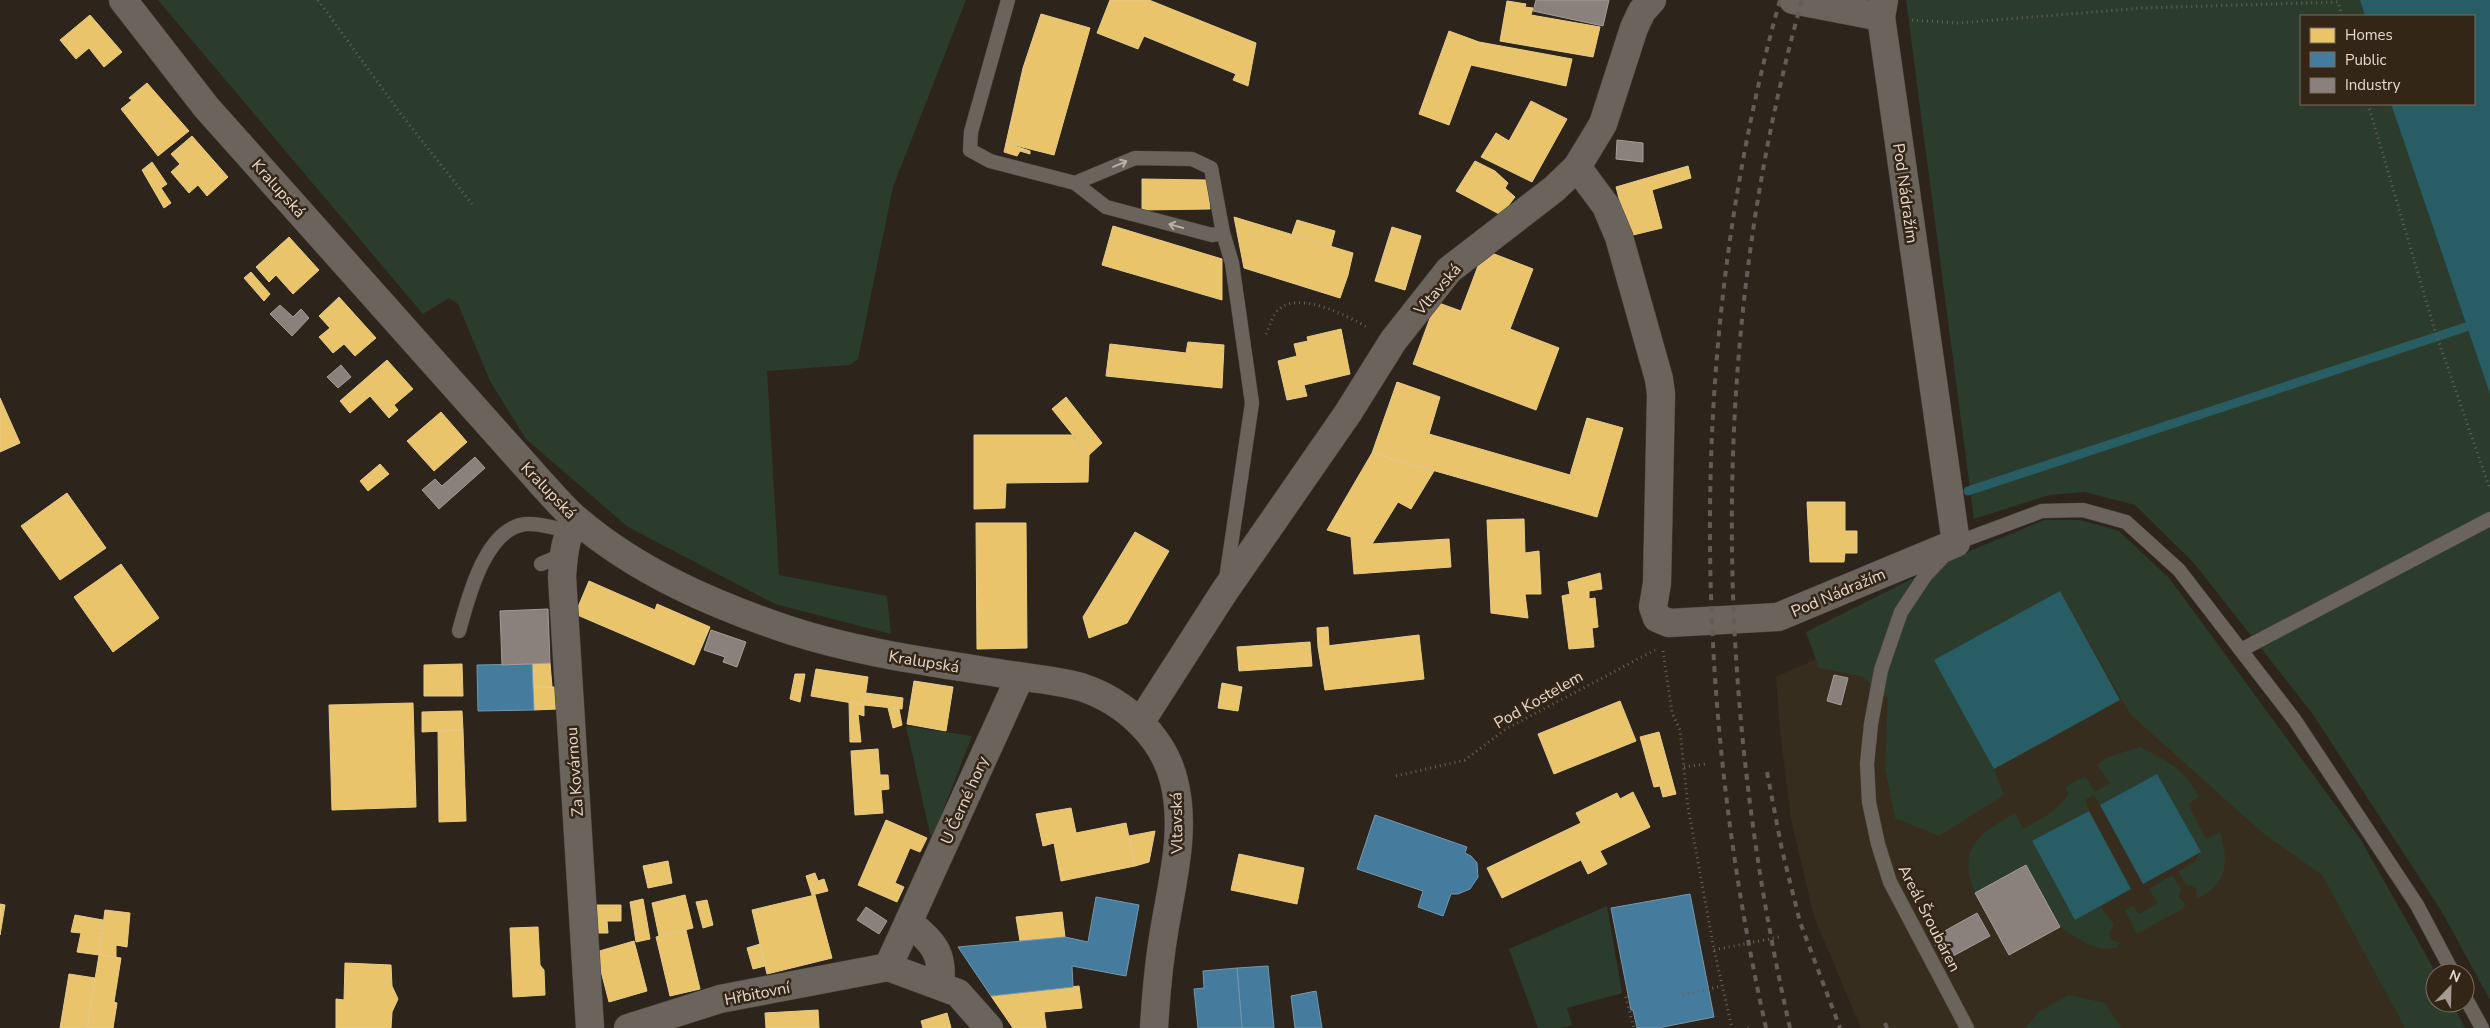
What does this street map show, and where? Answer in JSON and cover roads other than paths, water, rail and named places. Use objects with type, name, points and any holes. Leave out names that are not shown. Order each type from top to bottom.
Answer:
[{"type":"street","name":"Kralupská","points":[[124,0],[206,107],[543,485],[563,542],[617,550],[654,572],[733,610],[791,631],[861,650],[1081,687],[1124,708],[1140,723]]},
{"type":"street","name":"Vltavská","points":[[1154,1028],[1156,985],[1177,860],[1179,818],[1175,783],[1170,768],[1156,741],[1140,723],[1224,592],[1348,413],[1393,341],[1449,270],[1554,189],[1577,166],[1603,124],[1634,28],[1642,11],[1652,0]]},
{"type":"street","points":[[1793,0],[1883,9]]},
{"type":"street","name":"Pod Nádražím","points":[[1577,166],[1606,206],[1619,237],[1659,379],[1661,394],[1657,583],[1654,607],[1657,618],[1669,623],[1778,617],[1956,543],[1883,9]]},
{"type":"street","name":"Za Kovárnou","points":[[563,542],[562,576],[590,1028]]},
{"type":"street","name":"U Černé hory","points":[[888,967],[1020,677]]},
{"type":"street","points":[[909,923],[930,939],[942,968],[940,985]]},
{"type":"street","points":[[888,967],[958,993],[989,1028]]},
{"type":"street","name":"Hřbitovní","points":[[628,1028],[720,1000],[888,967]]},
{"type":"lane","points":[[1008,0],[971,132],[970,150],[990,161],[1075,183],[1106,208],[1212,235],[1223,233]]},
{"type":"lane","name":"Vltavská","points":[[1075,183],[1135,158],[1192,159],[1211,168],[1223,233],[1232,263],[1252,404],[1224,592]]},
{"type":"lane","points":[[1956,543],[2042,511],[2083,510],[2126,522],[2179,570],[2294,719],[2417,905],[2448,963]]},
{"type":"lane","points":[[2241,650],[2490,519]]},
{"type":"lane","points":[[459,631],[478,572],[502,535],[512,527],[526,524],[563,542]]},
{"type":"lane","name":"Areál Šroubáren","points":[[1956,543],[1925,576],[1901,612],[1881,670],[1867,764],[1868,802],[1890,882],[1967,1028]]},
{"type":"lane","points":[[2474,1013],[2482,1028]]},
{"type":"water","points":[[2360,0],[2490,0],[2490,394],[2391,105],[2475,105],[2475,15],[2365,15]]},
{"type":"water","points":[[2060,591],[2120,700],[1994,769],[1934,660]]},
{"type":"water","points":[[2157,774],[2201,852],[2143,884],[2100,805]]},
{"type":"water","points":[[2089,811],[2131,889],[2075,920],[2032,841]]},
{"type":"waterway","points":[[1968,491],[2466,327]]},
{"type":"railway","points":[[1766,1028],[1741,901],[1723,772],[1713,643],[1710,513],[1715,383],[1728,254],[1750,126],[1780,0]]},
{"type":"railway","points":[[1790,1028],[1765,901],[1746,772],[1735,643],[1732,513],[1737,384],[1750,255],[1771,127],[1802,0]]},
{"type":"railway","points":[[1767,772],[1782,850],[1800,922],[1840,1028]]},
{"type":"railway","points":[[1885,1023],[1887,1028]]}]
